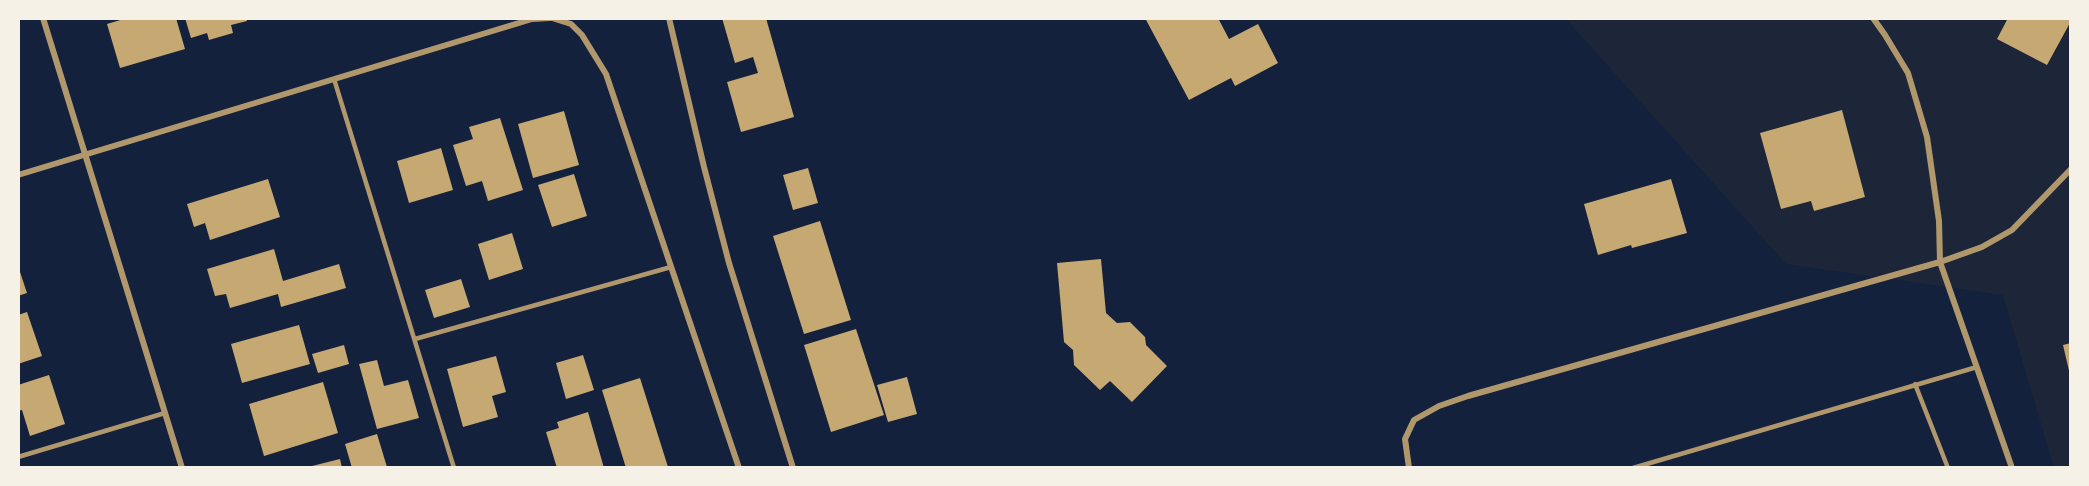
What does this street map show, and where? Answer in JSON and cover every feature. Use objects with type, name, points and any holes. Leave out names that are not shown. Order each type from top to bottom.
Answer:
[{"type":"street","points":[[43,18],[182,468]]},
{"type":"street","points":[[18,175],[531,19],[551,18],[571,24],[582,35],[606,74],[739,468]]},
{"type":"street","points":[[669,18],[729,263],[793,468]]},
{"type":"street","points":[[1873,18],[1886,35],[1908,73],[1927,137],[1939,221],[1940,262],[2012,468]]},
{"type":"street","points":[[1409,468],[1405,439],[1414,420],[1439,406],[1940,262],[1982,247],[2012,230],[2071,169]]},
{"type":"lane","points":[[334,80],[454,468]]},
{"type":"lane","points":[[415,339],[671,267]]},
{"type":"lane","points":[[1633,468],[1977,367]]},
{"type":"lane","points":[[1915,384],[1948,468]]},
{"type":"lane","points":[[18,457],[165,413]]},
{"type":"shaded area","points":[[1565,18],[2071,18],[2071,468],[2054,468],[2003,295],[1786,264]]},
{"type":"building","points":[[127,18],[176,18],[185,49],[120,68],[107,24]]},
{"type":"building","points":[[185,18],[246,18],[247,21],[231,25],[233,33],[209,40],[207,33],[191,38]]},
{"type":"building","points":[[722,18],[766,18],[794,117],[741,132],[727,82],[758,73],[753,57],[735,63]]},
{"type":"building","points":[[1145,18],[1218,18],[1229,39],[1258,24],[1278,63],[1235,86],[1231,78],[1189,100]]},
{"type":"building","points":[[2008,18],[2071,18],[2071,21],[2047,65],[1997,39]]},
{"type":"building","points":[[1842,110],[1865,197],[1814,211],[1811,201],[1781,209],[1760,133]]},
{"type":"building","points":[[564,111],[579,165],[533,178],[518,124]]},
{"type":"building","points":[[500,118],[523,190],[488,201],[482,181],[466,186],[453,145],[473,139],[469,127]]},
{"type":"building","points":[[441,148],[453,190],[409,203],[397,161]]},
{"type":"building","points":[[808,168],[818,203],[793,210],[783,175]]},
{"type":"building","points":[[574,174],[587,216],[552,227],[538,185]]},
{"type":"building","points":[[268,179],[280,217],[210,240],[205,223],[194,227],[187,204]]},
{"type":"building","points":[[1671,179],[1687,233],[1598,255],[1584,204]]},
{"type":"building","points":[[820,221],[851,320],[804,334],[773,236]]},
{"type":"building","points":[[512,233],[523,269],[489,280],[478,244]]},
{"type":"building","points":[[274,249],[283,281],[339,264],[346,288],[281,307],[278,294],[230,308],[226,294],[215,296],[207,269]]},
{"type":"building","points":[[1101,259],[1106,313],[1117,323],[1130,322],[1145,337],[1146,345],[1167,366],[1132,402],[1110,381],[1100,390],[1074,365],[1073,350],[1064,342],[1057,263]]},
{"type":"building","points":[[18,266],[27,293],[18,296]]},
{"type":"building","points":[[461,279],[470,307],[434,318],[425,290]]},
{"type":"building","points":[[27,312],[42,356],[18,364],[18,315]]},
{"type":"building","points":[[299,325],[310,364],[242,383],[231,344]]},
{"type":"building","points":[[856,329],[884,415],[831,432],[804,345]]},
{"type":"building","points":[[2071,343],[2071,375],[2070,375],[2063,345]]},
{"type":"building","points":[[344,345],[349,364],[318,373],[312,354]]},
{"type":"building","points":[[583,355],[594,390],[566,399],[556,363]]},
{"type":"building","points":[[496,356],[506,392],[492,396],[498,417],[463,427],[447,369]]},
{"type":"building","points":[[377,360],[384,386],[408,380],[419,418],[377,429],[359,364]]},
{"type":"building","points":[[49,375],[65,424],[30,436],[22,410],[18,411],[18,385]]},
{"type":"building","points":[[907,377],[917,414],[888,422],[877,385]]},
{"type":"building","points":[[640,378],[668,467],[626,468],[602,390]]},
{"type":"building","points":[[323,382],[338,433],[264,456],[249,404]]},
{"type":"building","points":[[588,412],[604,468],[557,468],[546,432],[559,428],[557,422]]},
{"type":"building","points":[[377,434],[387,467],[352,468],[345,444]]},
{"type":"building","points":[[340,459],[342,468],[308,468],[308,467]]}]
